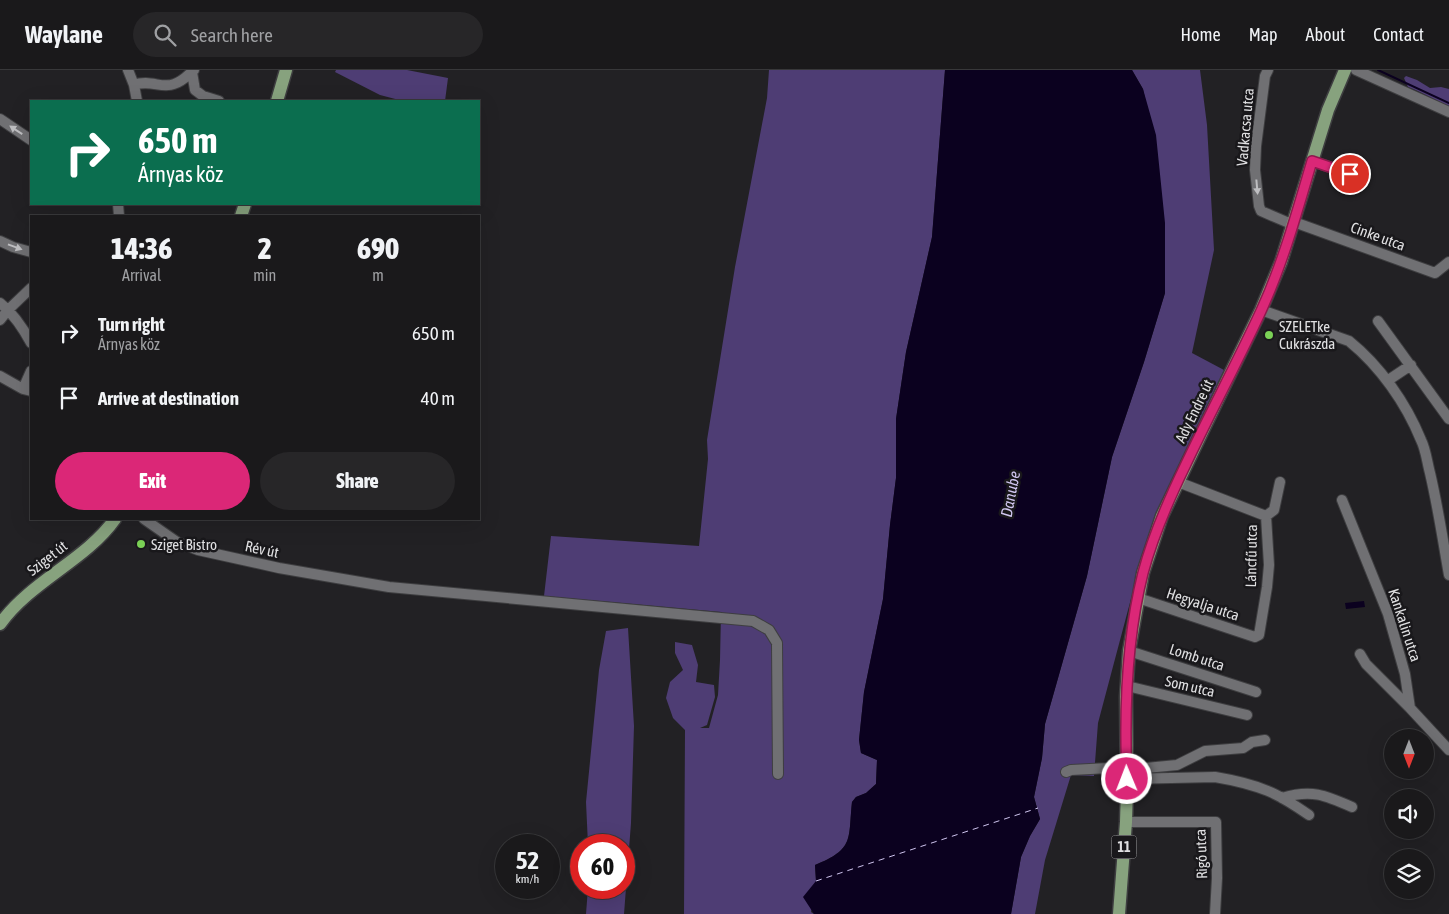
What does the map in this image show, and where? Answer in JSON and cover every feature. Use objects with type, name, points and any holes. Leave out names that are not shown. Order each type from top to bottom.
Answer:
[{"type":"main road","points":[[277,100],[286,70]]},
{"type":"main road","name":"Ady Endre út","points":[[1127,774],[1129,651],[1138,598],[1152,544],[1162,516],[1261,310],[1281,262],[1328,110],[1345,70]]},
{"type":"main road","name":"Sziget út","points":[[0,624],[42,582],[106,532],[113,520]]},
{"type":"main road","name":"11","points":[[1119,914],[1126,822],[1127,774]]},
{"type":"street","points":[[128,70],[134,85],[137,100]]},
{"type":"street","name":"Vadkacsa utca","points":[[1268,70],[1265,76],[1256,146],[1255,170],[1258,206],[1263,213],[1294,222]]},
{"type":"street","points":[[1356,70],[1449,112]]},
{"type":"street","points":[[134,85],[141,82],[153,82],[167,86],[182,80],[193,71]]},
{"type":"street","points":[[193,71],[195,90],[203,96],[216,100]]},
{"type":"street","points":[[0,119],[30,139]]},
{"type":"street","points":[[1312,161],[1350,174]]},
{"type":"street","name":"Cinke utca","points":[[1294,222],[1435,273],[1449,262]]},
{"type":"street","points":[[0,241],[30,252]]},
{"type":"street","points":[[0,320],[4,306],[30,289]]},
{"type":"street","points":[[4,306],[23,328],[30,341]]},
{"type":"street","points":[[1261,310],[1349,341],[1387,381],[1422,441],[1437,502],[1449,575]]},
{"type":"street","points":[[1378,321],[1449,419]]},
{"type":"street","points":[[1387,381],[1411,365]]},
{"type":"street","points":[[0,376],[27,390],[30,376]]},
{"type":"street","points":[[1178,482],[1266,516]]},
{"type":"street","name":"Láncfű utca","points":[[1259,635],[1269,565],[1266,516],[1274,510],[1280,482]]},
{"type":"street","name":"Kankalin utca","points":[[1342,500],[1388,614],[1406,674],[1410,708]]},
{"type":"street","name":"Rév út","points":[[145,520],[176,542],[198,550],[279,568],[382,586],[718,617],[758,623],[768,630],[777,643],[778,774]]},
{"type":"street","name":"Hegyalja utca","points":[[1138,598],[1254,637],[1259,635]]},
{"type":"street","name":"Lomb utca","points":[[1129,651],[1256,692]]},
{"type":"street","points":[[1360,654],[1366,664],[1449,750]]},
{"type":"street","name":"Som utca","points":[[1127,686],[1247,716]]},
{"type":"street","points":[[1127,774],[1177,764],[1205,751],[1243,748],[1252,742],[1265,740]]},
{"type":"street","points":[[1066,772],[1094,768],[1127,774],[1215,777],[1253,786],[1282,798],[1309,814]]},
{"type":"street","points":[[1282,798],[1294,794],[1310,793],[1352,807]]},
{"type":"street","name":"Rigó utca","points":[[1126,822],[1216,822],[1217,878],[1215,914]]},
{"type":"shaded area","points":[[336,70],[407,70],[448,78],[445,100],[399,100],[380,95],[335,72]]},
{"type":"shaded area","points":[[769,70],[945,70],[932,237],[906,352],[896,419],[896,478],[883,599],[864,692],[859,740],[861,753],[877,760],[876,784],[866,793],[856,797],[852,802],[849,834],[843,848],[837,854],[815,865],[816,881],[811,912],[814,914],[684,914],[685,730],[673,718],[666,698],[670,682],[683,670],[675,653],[675,642],[692,645],[698,665],[696,682],[714,685],[715,697],[707,725],[700,728],[709,728],[718,695],[721,612],[544,596],[551,536],[699,546],[708,459],[707,440],[735,267],[767,98]]},
{"type":"shaded area","points":[[1132,70],[1200,70],[1207,125],[1214,250],[1192,353],[1224,370],[1162,500],[1132,595],[1098,723],[1094,776],[1071,775],[1045,860],[1035,914],[1011,914],[1021,857],[1040,819],[1034,797],[1042,758],[1045,724],[1087,576],[1112,457],[1165,293],[1146,103],[1143,89]]},
{"type":"shaded area","points":[[1406,76],[1430,88],[1441,87],[1449,89],[1449,106],[1408,87],[1404,78]]},
{"type":"shaded area","points":[[628,628],[634,726],[630,834],[587,834],[586,802],[599,670],[606,631]]},
{"type":"shaded area","points":[[587,899],[625,899],[624,914],[586,914]]},
{"type":"water","name":"Danube","points":[[945,70],[1132,70],[1143,89],[1156,135],[1165,223],[1165,293],[1112,457],[1087,576],[1045,724],[1042,758],[1034,797],[1040,819],[1021,857],[1011,914],[814,914],[803,897],[816,881],[815,865],[837,854],[843,848],[849,834],[852,802],[856,797],[866,793],[876,784],[877,760],[861,753],[859,740],[864,692],[883,599],[896,478],[896,419],[906,352],[932,237]]},
{"type":"water","points":[[1364,601],[1365,607],[1346,609],[1345,603]]},
{"type":"waterway","points":[[1378,70],[1449,103]]},
{"type":"ferry route","points":[[816,881],[1038,808]]},
{"type":"place","name":"SZELETke Cukrászda","points":[[1269,335]]},
{"type":"place","name":"Sziget Bistro","points":[[141,544]]},
{"type":"route","points":[[1127,779],[1126,696],[1129,651],[1143,573],[1162,516],[1261,310],[1281,262],[1312,161],[1350,174]]}]
